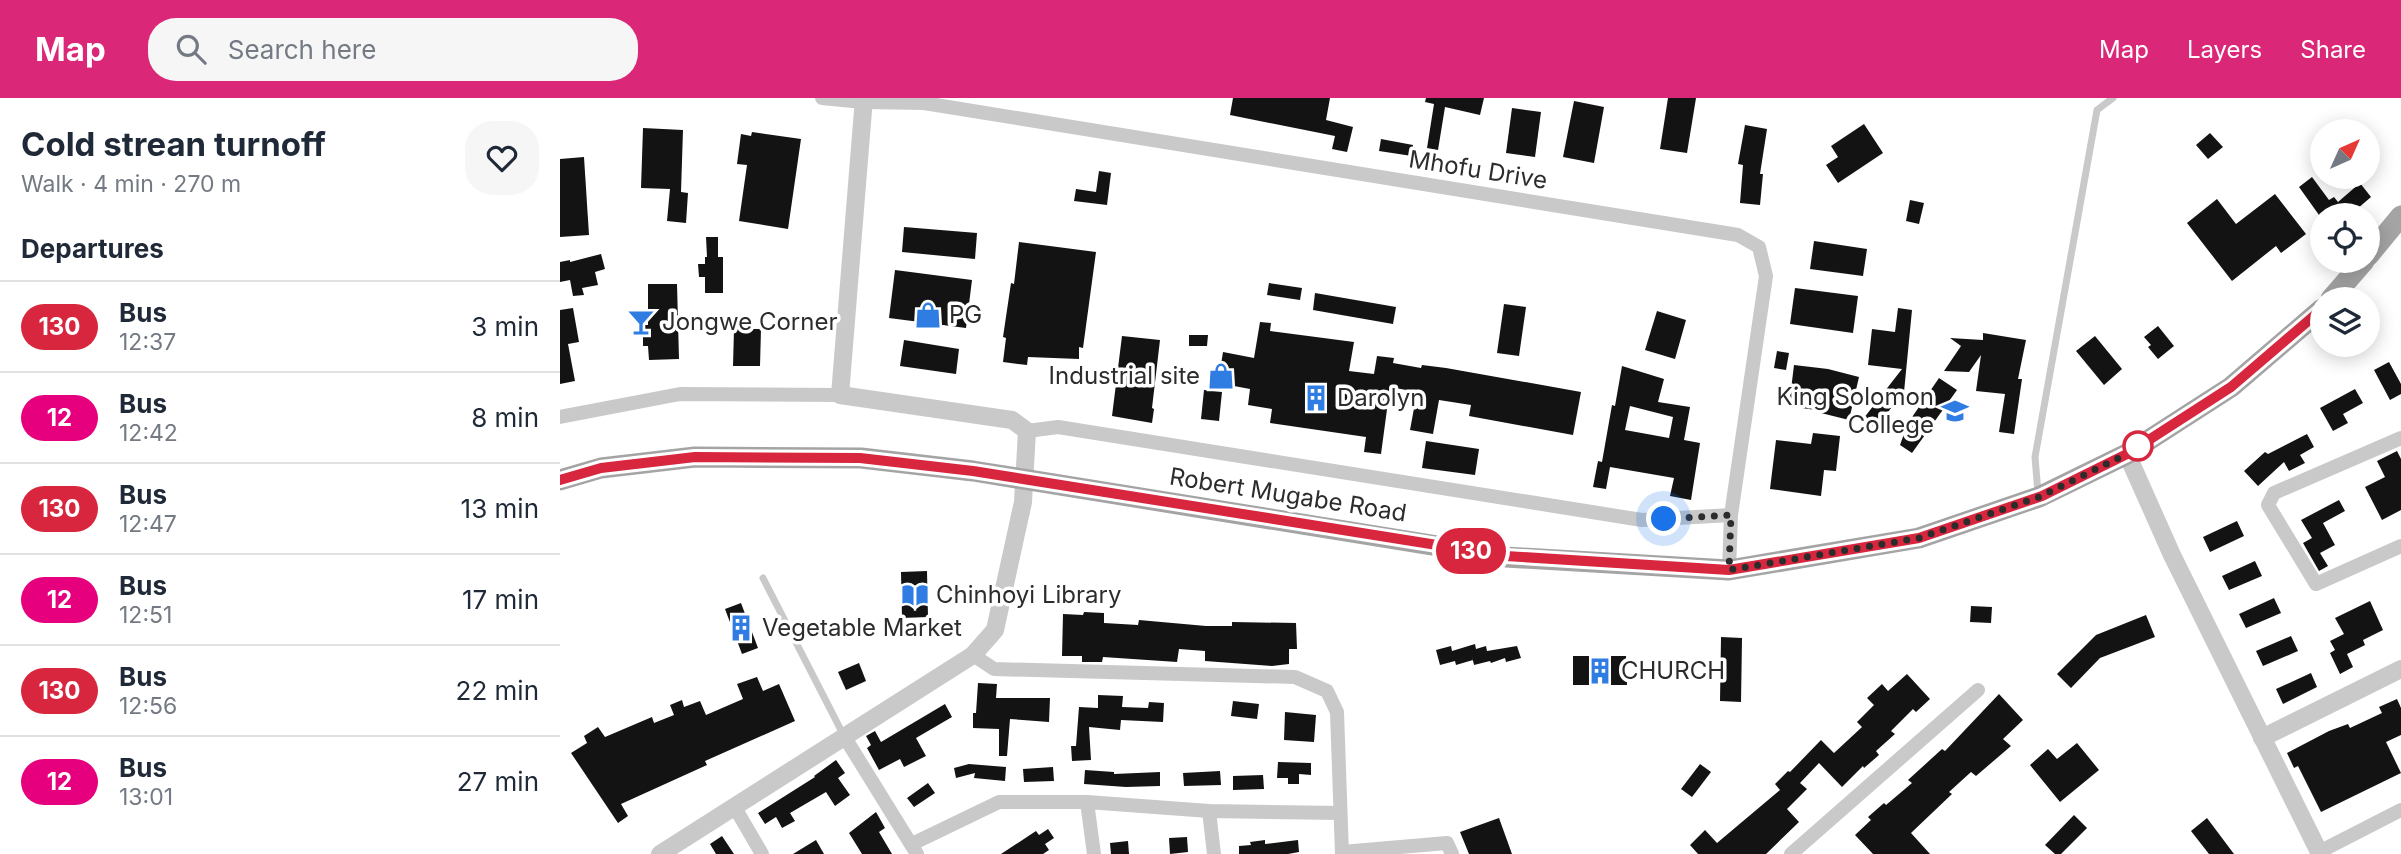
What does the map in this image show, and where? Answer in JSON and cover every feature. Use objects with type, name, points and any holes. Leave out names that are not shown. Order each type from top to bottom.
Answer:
[{"type":"main road","points":[[2380,241],[2401,216]]},
{"type":"main road","points":[[2341,287],[2354,273]]},
{"type":"main road","name":"Robert Mugabe Road","points":[[560,480],[601,468],[695,457],[860,458],[973,471],[1506,556],[1729,570],[1919,538],[2039,497],[2127,454],[2231,387],[2310,319]]},
{"type":"street","name":"Mhofu Drive","points":[[822,98],[924,100],[1738,235],[1759,247],[1766,276],[1731,515],[1729,570]]},
{"type":"street","points":[[840,394],[864,100]]},
{"type":"street","points":[[560,417],[680,394],[840,394],[1012,420],[1027,430],[1058,428],[1642,520],[1731,515]]},
{"type":"street","points":[[660,854],[973,655],[995,630],[1026,480],[1027,430]]},
{"type":"street","points":[[2401,438],[2274,493],[2268,505],[2316,584],[2401,546]]},
{"type":"street","points":[[2127,454],[2172,555],[2319,853],[2401,810]]},
{"type":"street","points":[[973,655],[994,669],[1295,677],[1317,686],[1327,691],[1337,712],[1342,853],[1447,843],[1452,854]]},
{"type":"street","points":[[2262,738],[2401,669]]},
{"type":"street","points":[[1791,854],[1978,690]]},
{"type":"street","points":[[844,736],[914,849],[999,802],[1087,802],[1209,811],[1339,813]]},
{"type":"street","points":[[1087,802],[1094,854]]},
{"type":"street","points":[[734,806],[762,854]]},
{"type":"street","points":[[1209,811],[1214,854]]},
{"type":"lane","points":[[2039,497],[2035,457],[2097,110],[2113,98]]},
{"type":"lane","points":[[762,578],[844,736]]},
{"type":"building","points":[[1233,98],[1330,98],[1326,120],[1353,127],[1347,152],[1332,149],[1335,136],[1230,115]]},
{"type":"building","points":[[1426,98],[1484,98],[1480,115],[1445,107],[1438,150],[1427,148],[1434,104],[1425,102]]},
{"type":"building","points":[[1668,98],[1696,98],[1687,153],[1660,149]]},
{"type":"building","points":[[1574,101],[1604,107],[1594,163],[1563,157]]},
{"type":"building","points":[[1512,108],[1541,112],[1535,157],[1506,153]]},
{"type":"building","points":[[1864,124],[1883,153],[1838,183],[1826,165],[1838,157],[1831,146]]},
{"type":"building","points":[[1745,125],[1767,129],[1760,174],[1763,174],[1760,205],[1740,203],[1743,165],[1738,164]]},
{"type":"building","points":[[643,128],[683,130],[681,192],[688,193],[686,223],[667,221],[670,189],[641,188]]},
{"type":"building","points":[[752,132],[801,139],[788,229],[739,221],[747,165],[737,164],[741,134],[751,136]]},
{"type":"building","points":[[2210,133],[2223,147],[2208,159],[2196,145]]},
{"type":"building","points":[[1381,139],[1413,145],[1412,156],[1379,151]]},
{"type":"building","points":[[584,157],[589,235],[560,237],[560,159]]},
{"type":"building","points":[[1099,171],[1111,173],[1107,205],[1074,201],[1076,189],[1096,192]]},
{"type":"building","points":[[2310,179],[2310,189],[2321,189],[2329,200],[2334,197],[2338,202],[2353,189],[2365,189],[2371,197],[2364,203],[2310,203],[2299,187]]},
{"type":"building","points":[[2275,194],[2306,234],[2281,253],[2276,246],[2232,281],[2187,223],[2217,199],[2236,224]]},
{"type":"building","points":[[1910,200],[1924,203],[1919,224],[1906,221]]},
{"type":"building","points":[[904,227],[977,233],[975,259],[902,252]]},
{"type":"building","points":[[706,237],[718,237],[718,257],[723,257],[723,293],[705,293],[705,277],[699,277],[698,264],[705,264],[707,257]]},
{"type":"building","points":[[1814,241],[1867,249],[1863,276],[1810,269]]},
{"type":"building","points":[[1019,242],[1096,252],[1083,348],[1079,347],[1079,359],[1028,357],[1027,365],[1003,362],[1006,338],[1003,337]]},
{"type":"building","points":[[601,254],[605,269],[595,272],[598,285],[582,288],[584,295],[573,296],[570,280],[560,282],[560,262]]},
{"type":"building","points":[[895,270],[972,280],[966,328],[889,318]]},
{"type":"building","points":[[1269,283],[1302,288],[1300,300],[1267,295]]},
{"type":"building","points":[[648,284],[677,284],[679,359],[649,360],[648,346],[643,346],[643,325],[648,325]]},
{"type":"building","points":[[1795,288],[1858,296],[1853,333],[1790,324]]},
{"type":"building","points":[[1315,293],[1396,307],[1393,324],[1313,310]]},
{"type":"building","points":[[1504,304],[1526,307],[1519,356],[1497,353]]},
{"type":"building","points":[[573,308],[579,342],[568,344],[575,381],[560,384],[560,310]]},
{"type":"building","points":[[1898,308],[1912,310],[1904,392],[1876,427],[1860,423],[1902,369],[1868,365],[1872,329],[1895,332]]},
{"type":"building","points":[[1657,311],[1686,320],[1675,359],[1645,350]]},
{"type":"building","points":[[1260,322],[1271,323],[1270,331],[1354,342],[1349,371],[1374,374],[1377,356],[1394,358],[1393,363],[1421,368],[1422,365],[1446,368],[1581,392],[1573,435],[1469,416],[1471,405],[1439,400],[1433,434],[1410,430],[1417,392],[1390,387],[1381,454],[1364,452],[1366,437],[1270,423],[1272,409],[1248,405],[1250,389],[1218,383],[1223,352],[1254,358]]},
{"type":"building","points":[[2158,326],[2174,346],[2158,359],[2144,337]]},
{"type":"building","points":[[734,329],[761,329],[760,366],[733,366]]},
{"type":"building","points":[[1983,333],[2026,340],[2018,379],[2022,379],[2014,434],[1999,432],[2005,394],[1976,391],[1981,355],[1969,372],[1944,371],[1961,346],[1950,338],[1983,340]]},
{"type":"building","points":[[1189,335],[1208,335],[1207,346],[1189,346]]},
{"type":"building","points":[[1122,336],[1160,340],[1152,423],[1112,416]]},
{"type":"building","points":[[2095,336],[2122,369],[2104,385],[2076,351]]},
{"type":"building","points":[[904,340],[959,349],[956,374],[900,366]]},
{"type":"building","points":[[1777,351],[1789,353],[1786,370],[1774,368]]},
{"type":"building","points":[[2389,362],[2401,384],[2401,394],[2390,400],[2374,370]]},
{"type":"building","points":[[1794,365],[1828,369],[1859,377],[1849,420],[1821,413],[1822,411],[1789,406]]},
{"type":"building","points":[[1622,366],[1664,379],[1658,402],[1690,407],[1684,440],[1700,443],[1691,500],[1670,496],[1674,478],[1610,467],[1606,489],[1593,487],[1598,461],[1602,462],[1612,405],[1615,406]],"holes":[[[1630,406],[1673,417],[1669,438],[1625,430]]]},
{"type":"building","points":[[1939,378],[1957,390],[1912,453],[1900,445],[1908,423]]},
{"type":"building","points":[[2355,389],[2363,403],[2343,414],[2348,423],[2333,431],[2320,408]]},
{"type":"building","points":[[1204,390],[1222,392],[1219,421],[1201,419]]},
{"type":"building","points":[[1813,433],[1840,436],[1836,471],[1824,470],[1821,496],[1770,489],[1776,440],[1811,444]]},
{"type":"building","points":[[2307,434],[2314,447],[2300,455],[2305,463],[2289,471],[2284,462],[2258,486],[2244,471],[2265,452],[2268,454]]},
{"type":"building","points":[[1426,441],[1479,449],[1475,475],[1422,468]]},
{"type":"building","points":[[2397,451],[2401,459],[2401,510],[2382,520],[2365,487],[2385,477],[2377,461]]},
{"type":"building","points":[[2339,500],[2345,511],[2323,523],[2335,545],[2320,553],[2328,566],[2319,571],[2303,543],[2312,538],[2301,520]]},
{"type":"building","points":[[2237,521],[2244,536],[2210,552],[2203,537]]},
{"type":"building","points":[[2255,561],[2262,576],[2229,590],[2222,576]]},
{"type":"building","name":"Chinhoyi Library","points":[[927,571],[928,617],[902,618],[901,572]]},
{"type":"building","points":[[2274,598],[2281,613],[2246,628],[2239,614]]},
{"type":"building","points":[[2370,601],[2383,630],[2363,640],[2365,645],[2347,654],[2353,667],[2340,674],[2330,653],[2335,650],[2330,641],[2344,634],[2335,618]]},
{"type":"building","name":"Vegetable Market","points":[[741,603],[758,648],[742,654],[725,609]]},
{"type":"building","points":[[1971,606],[1992,607],[1991,623],[1970,622]]},
{"type":"building","points":[[1084,612],[1104,613],[1104,623],[1138,625],[1139,620],[1206,626],[1232,626],[1232,622],[1296,623],[1297,649],[1289,649],[1289,664],[1272,666],[1205,661],[1205,651],[1179,649],[1177,662],[1103,657],[1102,662],[1082,662],[1082,656],[1062,656],[1063,614],[1083,615]]},
{"type":"building","points":[[2146,615],[2155,637],[2100,658],[2071,688],[2057,674],[2096,635]]},
{"type":"building","points":[[2291,636],[2298,651],[2263,666],[2256,651]]},
{"type":"building","points":[[1721,637],[1742,638],[1741,702],[1720,701]]},
{"type":"building","points":[[1475,644],[1476,649],[1486,646],[1487,651],[1517,646],[1521,658],[1506,662],[1505,658],[1474,665],[1473,660],[1456,665],[1455,661],[1440,665],[1436,650],[1451,646],[1452,651]]},
{"type":"building","name":"CHURCH","points":[[1573,656],[1626,656],[1627,685],[1573,685]]},
{"type":"building","points":[[859,663],[866,681],[846,690],[838,672]]},
{"type":"building","points":[[2311,673],[2317,687],[2283,704],[2276,689]]},
{"type":"building","points":[[1907,674],[1930,699],[1916,712],[1913,709],[1891,731],[1895,734],[1876,751],[1879,755],[1864,768],[1863,766],[1842,787],[1819,763],[1800,783],[1807,789],[1787,809],[1799,822],[1766,854],[1698,854],[1690,845],[1705,830],[1717,843],[1780,790],[1775,784],[1821,740],[1834,753],[1862,727],[1857,722],[1874,705],[1867,698],[1882,684],[1888,691]]},
{"type":"building","points":[[757,677],[763,691],[779,684],[795,721],[705,761],[707,765],[621,804],[628,816],[618,823],[571,753],[587,743],[584,736],[598,727],[605,737],[652,717],[654,723],[674,715],[670,705],[682,700],[684,707],[700,701],[706,715],[743,699],[737,684]]},
{"type":"building","points":[[978,683],[997,684],[996,698],[1050,698],[1049,722],[1010,719],[1007,756],[999,756],[999,729],[973,728]]},
{"type":"building","points":[[1999,694],[2023,720],[2003,739],[2011,746],[1976,776],[1971,772],[1911,833],[1930,854],[1873,854],[1855,835],[1871,820],[1868,817],[1912,783],[1908,780],[1942,749],[1945,751]]},
{"type":"building","points":[[1098,695],[1123,696],[1122,707],[1148,708],[1149,702],[1164,703],[1163,722],[1121,720],[1120,730],[1089,727],[1091,760],[1072,761],[1071,746],[1076,746],[1079,707],[1098,708]]},
{"type":"building","points":[[2397,699],[2401,708],[2401,735],[2386,742],[2401,773],[2321,812],[2298,766],[2294,768],[2287,753],[2329,731],[2348,724],[2350,728],[2382,713],[2379,707]]},
{"type":"building","points":[[1233,701],[1259,704],[1257,719],[1231,716]]},
{"type":"building","points":[[945,704],[952,717],[916,738],[926,756],[904,767],[900,759],[879,770],[867,748],[871,745],[866,736],[875,731],[881,742]]},
{"type":"building","points":[[1285,712],[1316,715],[1314,742],[1284,740]]},
{"type":"building","points":[[2077,743],[2099,770],[2060,802],[2030,765],[2048,749],[2057,759]]},
{"type":"building","points":[[836,760],[845,773],[838,778],[850,795],[835,806],[826,792],[790,813],[795,821],[782,828],[776,817],[765,824],[758,813],[815,777]]},
{"type":"building","points":[[1278,762],[1311,763],[1311,775],[1299,774],[1299,784],[1288,784],[1288,778],[1277,778]]},
{"type":"building","points":[[969,764],[1006,767],[1005,781],[974,778],[975,773],[956,778],[954,768]]},
{"type":"building","points":[[1700,764],[1711,772],[1692,797],[1681,789]]},
{"type":"building","points":[[1053,767],[1054,781],[1024,782],[1023,769]]},
{"type":"building","points":[[1085,770],[1114,774],[1160,772],[1160,786],[1084,784]]},
{"type":"building","points":[[1220,771],[1221,785],[1184,786],[1183,773]]},
{"type":"building","points":[[1263,775],[1264,789],[1233,790],[1233,776]]},
{"type":"building","points":[[928,783],[935,793],[914,807],[907,798]]},
{"type":"building","points":[[876,812],[885,828],[879,832],[892,854],[862,854],[849,833]]},
{"type":"building","points":[[2074,815],[2087,828],[2061,854],[2055,854],[2045,845]]},
{"type":"building","points":[[1499,818],[1512,854],[1469,854],[1460,832]]},
{"type":"building","points":[[2207,818],[2234,854],[2209,854],[2191,831]]},
{"type":"building","points":[[1048,829],[1054,838],[1045,844],[1049,850],[1043,854],[1001,854],[1036,831],[1039,835]]},
{"type":"building","points":[[722,836],[734,854],[716,854],[710,844]]},
{"type":"building","points":[[1187,837],[1188,852],[1170,854],[1169,838]]},
{"type":"building","points":[[816,840],[824,854],[793,854]]},
{"type":"building","points":[[1265,840],[1265,844],[1298,840],[1299,852],[1239,854],[1239,846]]},
{"type":"building","points":[[1128,841],[1129,854],[1111,854],[1110,843]]},
{"type":"bus line","name":"130","points":[[560,480],[601,468],[695,457],[860,458],[973,471],[1506,556],[1729,570],[1919,538],[2042,496],[2127,454],[2231,387],[2310,319]]},
{"type":"place","name":"PG","points":[[928,315]]},
{"type":"place","name":"Jongwe Corner","points":[[641,322]]},
{"type":"place","name":"Industrial site","points":[[1221,376]]},
{"type":"place","name":"Darolyn","points":[[1316,398]]},
{"type":"place","name":"King Solomon College","points":[[1955,411]]},
{"type":"place","name":"Chinhoyi Library","points":[[915,595]]},
{"type":"place","name":"Vegetable Market","points":[[741,628]]},
{"type":"place","name":"CHURCH","points":[[1600,671]]},
{"type":"route","points":[[1664,519],[1731,515],[1729,570],[1919,538],[2039,497],[2127,454],[2147,440],[2138,446]]}]
